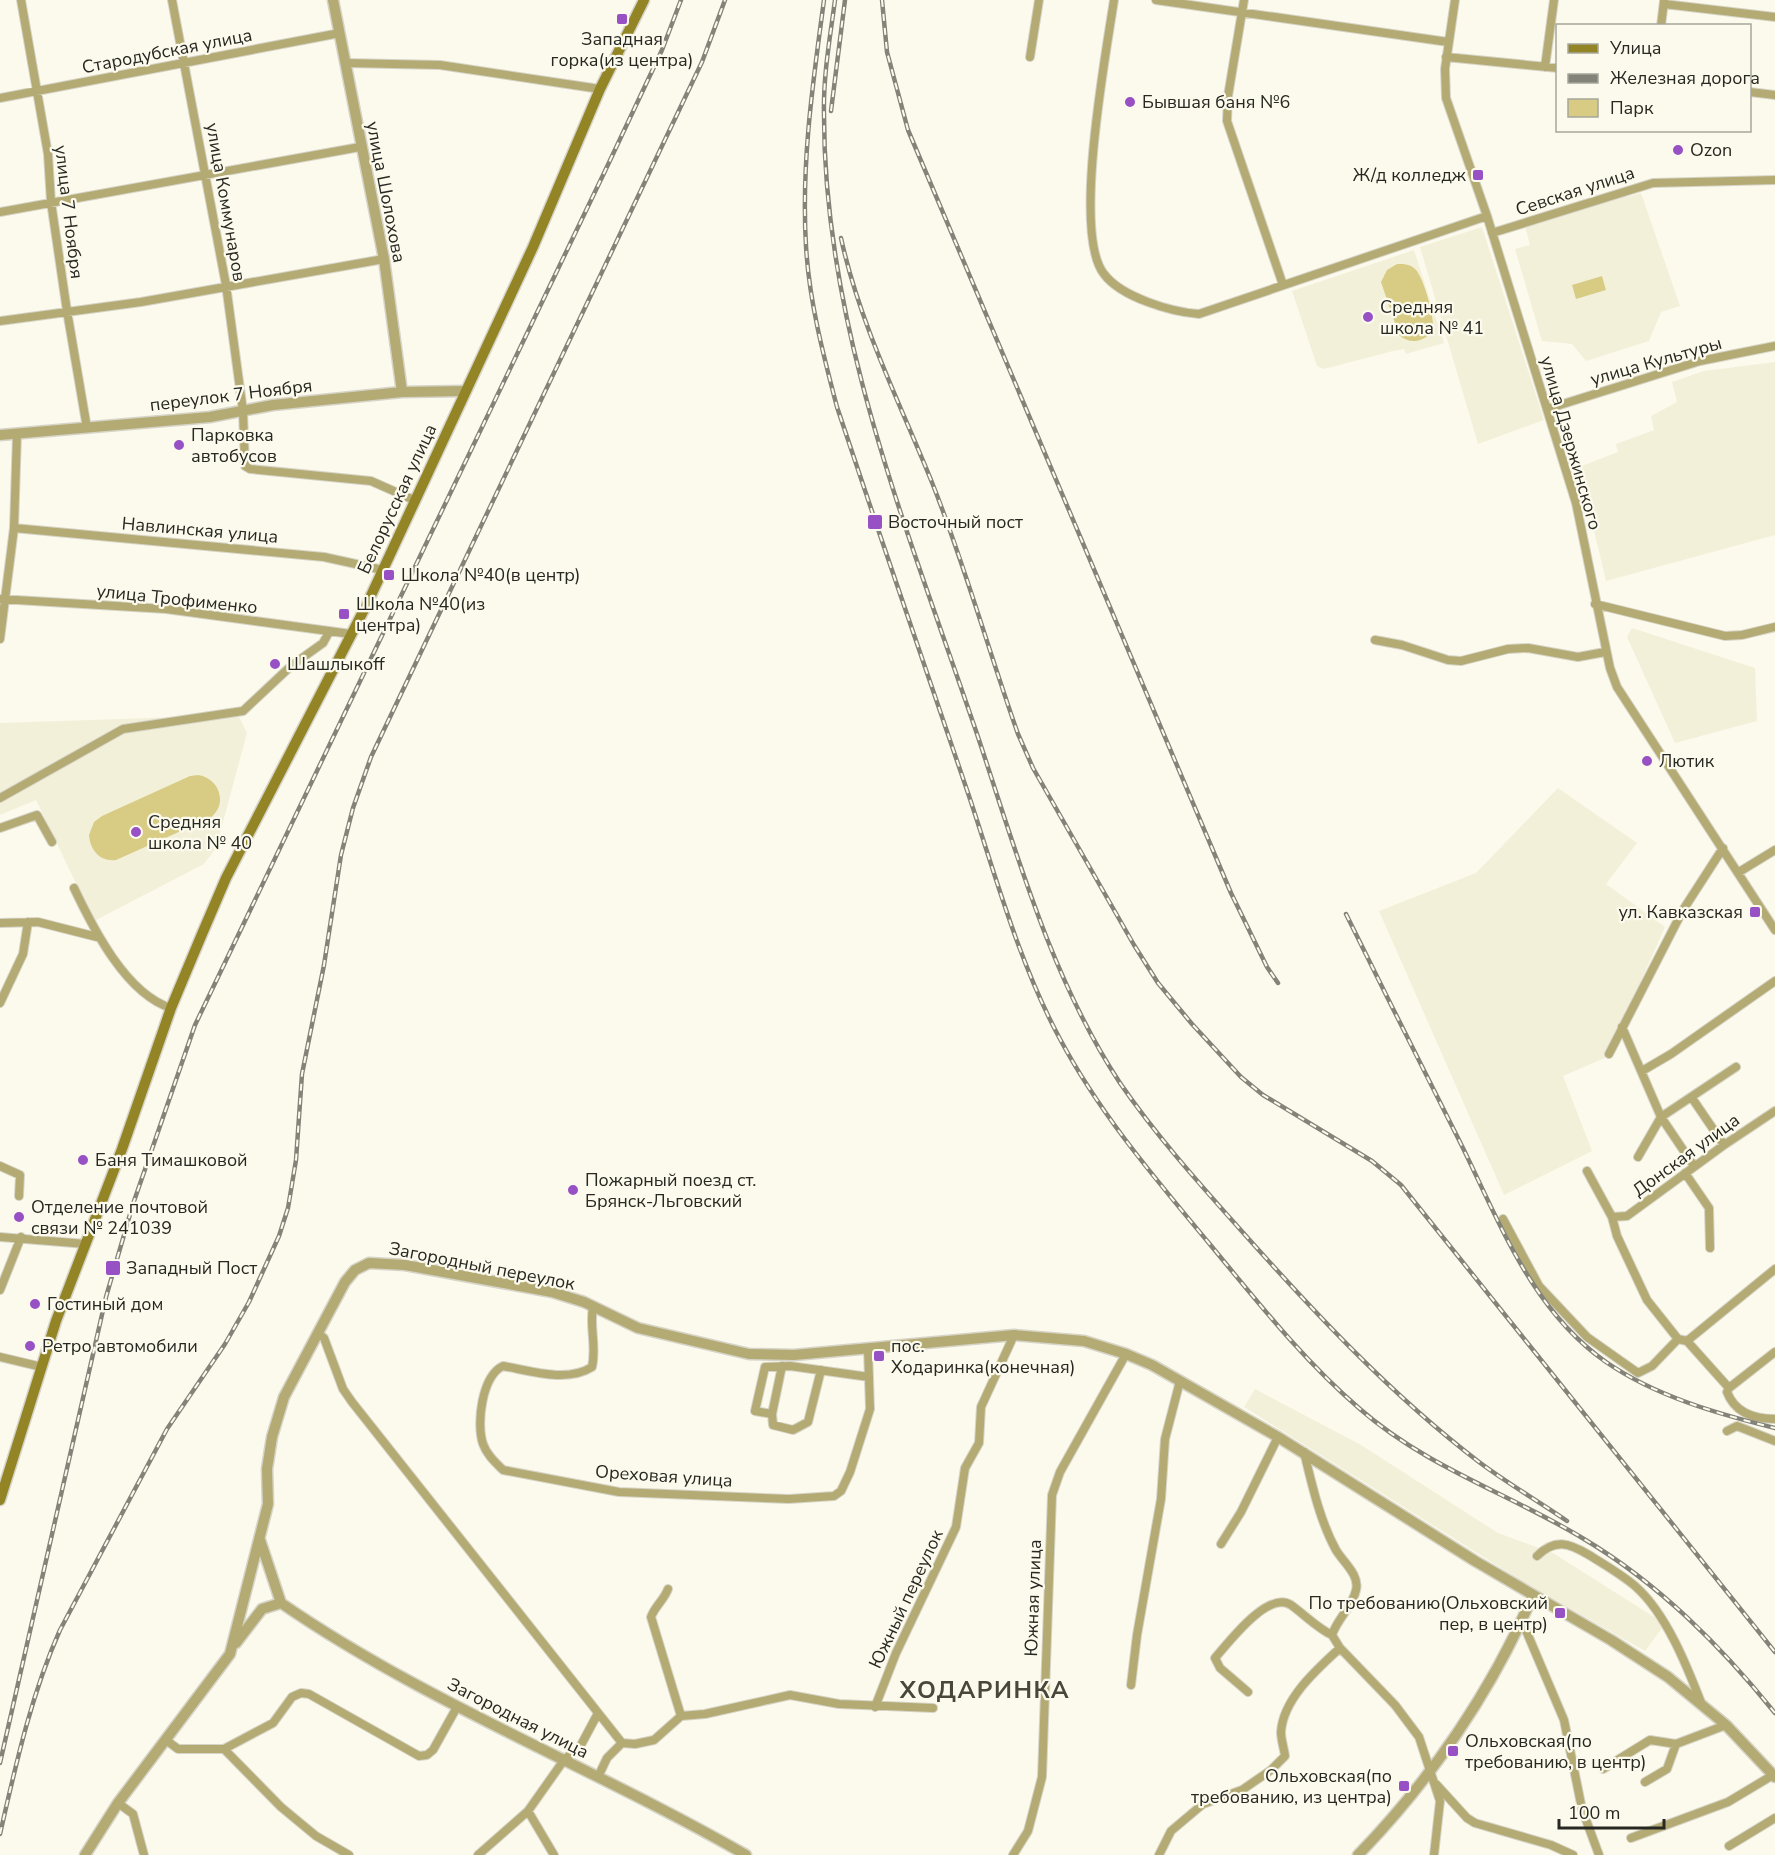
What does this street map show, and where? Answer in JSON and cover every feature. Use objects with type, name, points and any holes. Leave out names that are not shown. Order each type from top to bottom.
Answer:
[{"type":"main road","name":"Белорусская улица","points":[[0,1500],[42,1367],[171,1008],[226,878],[383,570],[532,248],[600,89],[644,0]]},
{"type":"street","name":"улица 7 Ноября","points":[[21,0],[48,154],[51,202],[87,428]]},
{"type":"street","name":"улица Коммунаров","points":[[172,0],[226,285],[243,411],[244,463],[247,468],[370,482],[414,500]]},
{"type":"street","name":"улица Шолохова","points":[[333,0],[360,147],[384,259],[402,392]]},
{"type":"street","points":[[1030,57],[1039,0]]},
{"type":"street","points":[[1114,0],[1089,198],[1096,259],[1103,273],[1113,284],[1143,300],[1180,312],[1199,314],[1488,216]]},
{"type":"street","points":[[1156,0],[1449,42]]},
{"type":"street","points":[[1244,0],[1226,108],[1227,121],[1283,285]]},
{"type":"street","name":"улица Дзержинского","points":[[1455,0],[1446,57],[1446,98],[1488,216],[1576,503],[1605,652],[1617,687],[1775,930]]},
{"type":"street","points":[[1545,67],[1554,0]]},
{"type":"street","points":[[1661,24],[1664,2],[1775,17]]},
{"type":"street","name":"Стародубская улица","points":[[0,98],[340,33]]},
{"type":"street","points":[[1446,57],[1556,68]]},
{"type":"street","points":[[346,63],[440,65],[600,89]]},
{"type":"street","points":[[1751,92],[1775,95]]},
{"type":"street","points":[[0,212],[360,147]]},
{"type":"street","name":"Севская улица","points":[[1492,233],[1653,183],[1775,180]]},
{"type":"street","points":[[0,321],[141,302],[226,285],[384,259]]},
{"type":"street","name":"улица Культуры","points":[[1547,409],[1700,361],[1775,346]]},
{"type":"street","name":"переулок 7 Ноября","points":[[0,435],[210,417],[273,405],[402,392],[465,391]]},
{"type":"street","points":[[0,639],[3,599],[14,528],[17,434]]},
{"type":"street","name":"Навлинская улица","points":[[14,528],[324,557],[383,570]]},
{"type":"street","name":"улица Трофименко","points":[[3,599],[166,609],[351,634]]},
{"type":"street","points":[[1595,604],[1725,636],[1742,635],[1775,627]]},
{"type":"street","points":[[0,798],[123,729],[243,711],[291,666],[323,643],[329,632]]},
{"type":"street","points":[[1375,640],[1402,645],[1448,660],[1461,661],[1509,649],[1528,648],[1578,657],[1605,652]]},
{"type":"street","points":[[0,828],[37,815],[52,842]]},
{"type":"street","points":[[1609,1054],[1683,910],[1723,848]]},
{"type":"street","points":[[1739,873],[1775,850]]},
{"type":"street","points":[[74,888],[97,938],[154,1003],[171,1008]]},
{"type":"street","points":[[0,922],[38,922],[97,938]]},
{"type":"street","points":[[0,1003],[23,954],[28,922]]},
{"type":"street","points":[[1642,1071],[1671,1054],[1775,981]]},
{"type":"street","points":[[1622,1027],[1661,1117],[1694,1166]]},
{"type":"street","points":[[1638,1157],[1661,1117],[1736,1067]]},
{"type":"street","points":[[1692,1098],[1724,1144]]},
{"type":"street","name":"Донская улица","points":[[1612,1217],[1627,1216],[1724,1144],[1775,1111]]},
{"type":"street","points":[[0,1166],[20,1175],[19,1196]]},
{"type":"street","points":[[1587,1171],[1612,1217],[1617,1236],[1647,1300],[1678,1339],[1687,1341],[1729,1388]]},
{"type":"street","points":[[1685,1173],[1709,1208],[1710,1248]]},
{"type":"street","points":[[1503,1219],[1539,1286],[1587,1337],[1638,1373],[1652,1366],[1678,1339]]},
{"type":"street","points":[[0,1236],[86,1244]]},
{"type":"street","points":[[0,1290],[21,1237]]},
{"type":"street","name":"Загородный переулок","points":[[319,1334],[345,1282],[355,1270],[369,1263],[405,1265],[552,1292],[593,1307],[638,1328],[739,1353],[794,1355],[1014,1335],[1058,1337],[1126,1354],[1180,1381],[1304,1452],[1668,1677],[1726,1725],[1774,1776]]},
{"type":"street","points":[[1687,1341],[1775,1269]]},
{"type":"street","name":"Ореховая улица","points":[[593,1307],[591,1318],[596,1344],[592,1367],[578,1373],[556,1375],[503,1366],[496,1369],[489,1378],[482,1412],[481,1435],[492,1460],[503,1470],[620,1492],[789,1498],[834,1496],[841,1491],[850,1472],[870,1409],[868,1349]]},
{"type":"street","points":[[230,1654],[268,1504],[267,1469],[272,1437],[284,1397],[319,1334]]},
{"type":"street","name":"Загородная улица","points":[[319,1334],[324,1338],[343,1389],[352,1402],[597,1715],[622,1743]]},
{"type":"street","name":"Южный переулок","points":[[875,1707],[896,1653],[956,1527],[964,1468],[979,1443],[981,1407],[1014,1335]]},
{"type":"street","points":[[1775,1352],[1727,1392],[1730,1401],[1740,1410],[1751,1416],[1775,1419]]},
{"type":"street","name":"Южная улица","points":[[1013,1855],[1028,1831],[1042,1777],[1052,1495],[1060,1472],[1126,1354]]},
{"type":"street","points":[[0,1357],[42,1367]]},
{"type":"street","points":[[772,1414],[755,1411],[765,1367],[782,1366],[869,1377]]},
{"type":"street","points":[[782,1366],[772,1414],[773,1425],[793,1430],[808,1422],[821,1370]]},
{"type":"street","points":[[1131,1685],[1137,1635],[1161,1499],[1165,1439],[1180,1381]]},
{"type":"street","points":[[1727,1431],[1737,1426],[1775,1441]]},
{"type":"street","points":[[1221,1544],[1241,1512],[1278,1437]]},
{"type":"street","points":[[1304,1452],[1323,1520],[1336,1549],[1357,1580],[1356,1592],[1332,1635]]},
{"type":"street","points":[[85,1855],[118,1803],[230,1654],[247,1626],[262,1610],[281,1603],[260,1540]]},
{"type":"street","points":[[1537,1556],[1549,1545],[1561,1542],[1584,1552],[1636,1587],[1669,1630],[1703,1706]]},
{"type":"street","points":[[668,1589],[664,1600],[654,1608],[651,1617],[681,1716]]},
{"type":"street","points":[[1358,1855],[1431,1769],[1487,1685],[1522,1621],[1533,1595]]},
{"type":"street","points":[[1248,1692],[1220,1668],[1215,1658],[1261,1611],[1274,1602],[1288,1603],[1332,1635],[1340,1648],[1410,1723],[1419,1737],[1440,1801],[1434,1855]]},
{"type":"street","name":"Загородная улица","points":[[281,1603],[328,1635],[457,1707],[675,1815],[746,1855]]},
{"type":"street","points":[[1522,1621],[1564,1720],[1582,1809],[1599,1855]]},
{"type":"street","points":[[1159,1855],[1171,1831],[1203,1804],[1242,1790],[1271,1770],[1285,1756],[1281,1734],[1284,1715],[1313,1674],[1340,1648]]},
{"type":"street","points":[[166,1740],[178,1749],[224,1749],[273,1723],[292,1698],[301,1693],[309,1694],[419,1756],[428,1755],[457,1707]]},
{"type":"street","points":[[598,1776],[607,1758],[622,1743],[635,1744],[654,1740],[681,1716],[705,1714],[790,1695],[839,1704],[933,1708]]},
{"type":"street","points":[[478,1855],[528,1811],[564,1760],[581,1745],[597,1715]]},
{"type":"street","points":[[1603,1769],[1650,1740],[1676,1744],[1726,1725]]},
{"type":"street","points":[[1645,1782],[1667,1769],[1676,1744]]},
{"type":"street","points":[[224,1749],[280,1807],[316,1836],[349,1855]]},
{"type":"street","points":[[1631,1838],[1728,1802],[1774,1776]]},
{"type":"street","points":[[1435,1783],[1467,1818],[1475,1823],[1551,1845],[1574,1855]]},
{"type":"street","points":[[118,1803],[133,1814],[144,1855]]},
{"type":"street","points":[[528,1811],[554,1855]]},
{"type":"street","points":[[1729,1846],[1775,1818]]},
{"type":"shaded area","points":[[1625,193],[1627,197],[1641,193],[1680,306],[1661,312],[1649,341],[1586,361],[1572,344],[1542,341],[1515,249],[1530,245],[1525,226]]},
{"type":"shaded area","points":[[1482,227],[1544,420],[1478,444],[1420,247]]},
{"type":"shaded area","name":"Средняя школа № 41","points":[[1414,250],[1444,343],[1406,354],[1404,349],[1393,351],[1324,369],[1317,366],[1292,291]]},
{"type":"shaded area","points":[[1775,362],[1775,535],[1606,581],[1579,467],[1618,452],[1616,444],[1654,430],[1651,416],[1677,402],[1672,382],[1704,371]]},
{"type":"shaded area","points":[[1632,628],[1755,668],[1757,721],[1675,743],[1627,637]]},
{"type":"shaded area","name":"Средняя школа № 40","points":[[238,715],[247,733],[216,848],[204,864],[94,921],[36,800],[0,815],[0,723]]},
{"type":"shaded area","points":[[1558,788],[1637,843],[1606,884],[1665,927],[1607,1057],[1563,1076],[1592,1151],[1504,1195],[1379,911],[1476,873]]},
{"type":"shaded area","points":[[1255,1389],[1361,1445],[1498,1533],[1553,1553],[1665,1624],[1645,1651],[1525,1583],[1244,1407]]},
{"type":"green space","points":[[1397,264],[1414,268],[1419,275],[1431,308],[1433,331],[1421,340],[1412,341],[1399,335],[1381,282],[1387,270]]},
{"type":"green space","points":[[1602,276],[1606,290],[1576,299],[1572,285]]},
{"type":"green space","points":[[198,775],[211,781],[219,792],[219,806],[210,818],[116,860],[101,857],[91,846],[89,835],[94,822],[102,816],[190,776]]},
{"type":"railway","points":[[0,1763],[106,1297],[133,1204],[195,1025],[605,171],[662,50],[681,0]]},
{"type":"railway","points":[[0,1834],[32,1705],[60,1630],[167,1429],[225,1344],[249,1302],[279,1236],[288,1208],[296,1160],[302,1074],[324,965],[341,855],[353,808],[371,757],[702,62],[725,0]]},
{"type":"railway","points":[[824,0],[809,123],[805,184],[806,246],[810,286],[822,347],[837,407],[1009,919],[1032,980],[1060,1039],[1092,1093],[1148,1169],[1281,1329],[1339,1390],[1360,1409],[1412,1447],[1440,1464],[1556,1523],[1638,1576],[1687,1617],[1732,1663],[1775,1713]]},
{"type":"railway","points":[[835,0],[824,100],[828,195],[838,273],[854,351],[874,428],[898,505],[1021,867],[1054,956],[1074,1000],[1095,1042],[1147,1121],[1207,1192],[1323,1320],[1383,1380],[1446,1436],[1490,1470],[1567,1521]]},
{"type":"railway","points":[[831,111],[845,0]]},
{"type":"railway","points":[[882,0],[887,52],[908,130],[1231,893],[1267,967],[1278,983]]},
{"type":"railway","points":[[841,238],[870,333],[945,516],[1018,734],[1033,768],[1158,983],[1241,1077],[1263,1095],[1372,1161],[1401,1185],[1775,1652]]},
{"type":"railway","points":[[1346,914],[1502,1230],[1536,1289],[1556,1316],[1579,1340],[1606,1362],[1645,1385],[1709,1410],[1775,1428]]},
{"type":"place","name":"Западная горка(из центра)","points":[[622,19]]},
{"type":"place","name":"Бывшая баня №6","points":[[1130,102]]},
{"type":"place","name":"Ozon","points":[[1678,150]]},
{"type":"place","name":"Ж/д колледж","points":[[1478,175]]},
{"type":"place","name":"Средняя школа № 41","points":[[1368,317]]},
{"type":"place","name":"Парковка автобусов","points":[[179,445]]},
{"type":"place","name":"Восточный пост","points":[[875,522]]},
{"type":"place","name":"Школа №40(в центр)","points":[[389,575]]},
{"type":"place","name":"Школа №40(из центра)","points":[[344,614]]},
{"type":"place","name":"Шашлыкоff","points":[[275,664]]},
{"type":"place","name":"Лютик","points":[[1647,761]]},
{"type":"place","name":"Средняя школа № 40","points":[[136,832]]},
{"type":"place","name":"ул. Кавказская","points":[[1755,912]]},
{"type":"place","name":"Баня Тимашковой","points":[[83,1160]]},
{"type":"place","name":"Пожарный поезд ст. Брянск-Льговский","points":[[573,1190]]},
{"type":"place","name":"Отделение почтовой связи № 241039","points":[[19,1217]]},
{"type":"place","name":"Западный Пост","points":[[113,1268]]},
{"type":"place","name":"Гостиный дом","points":[[35,1304]]},
{"type":"place","name":"Ретро автомобили","points":[[30,1346]]},
{"type":"place","name":"пос. Ходаринка(конечная)","points":[[879,1356]]},
{"type":"place","name":"По требованию(Ольховский пер, в центр)","points":[[1560,1613]]},
{"type":"place","name":"Ольховская(по требованию, в центр)","points":[[1453,1751]]},
{"type":"place","name":"Ольховская(по требованию, из центра)","points":[[1404,1786]]},
{"type":"district","name":"ХОДАРИНКА","points":[[985,1690]]}]
